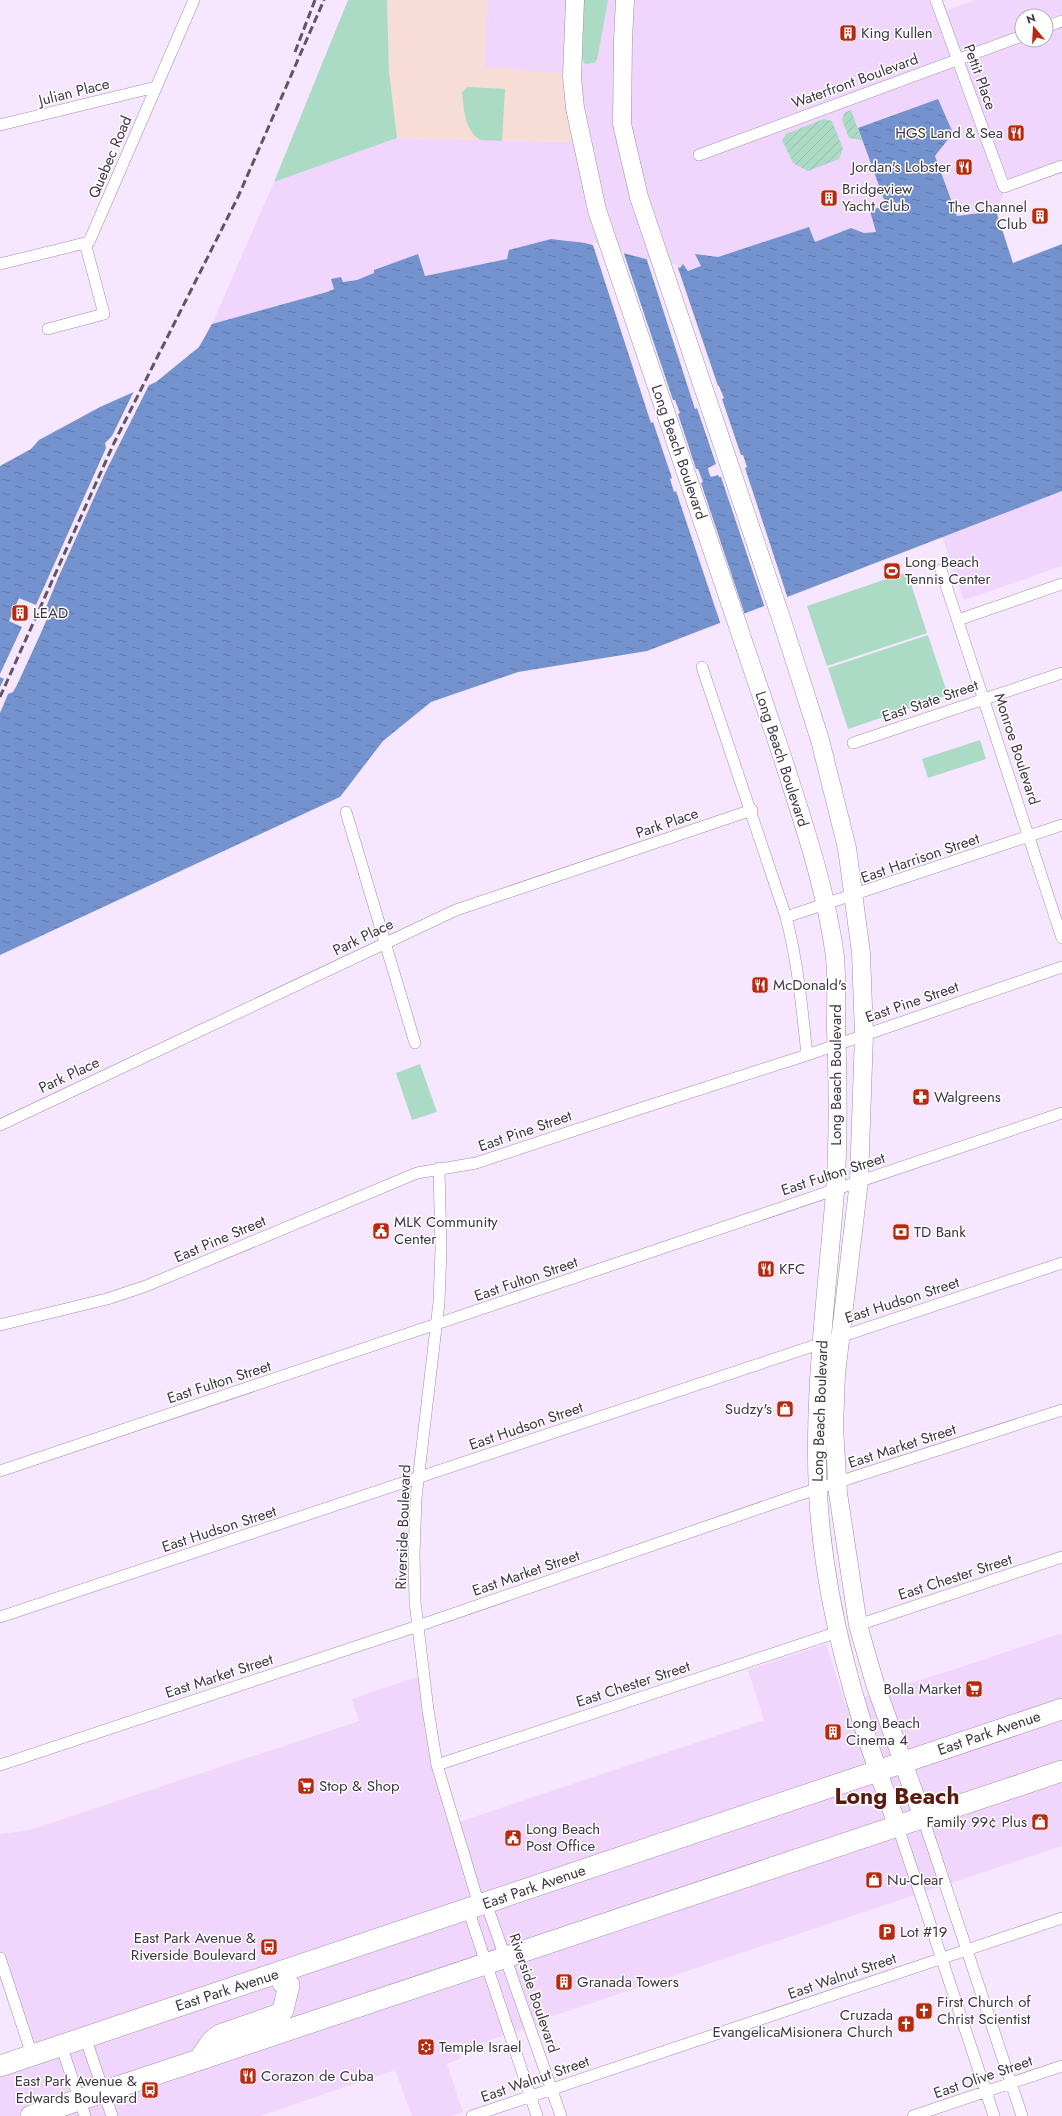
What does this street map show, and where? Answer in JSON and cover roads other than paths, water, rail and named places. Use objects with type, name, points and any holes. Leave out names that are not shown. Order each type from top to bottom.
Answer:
[{"type":"highway","name":"East Park Avenue","points":[[0,2066],[1062,1709]]},
{"type":"highway","points":[[31,2116],[82,2108],[103,2091],[898,1827],[1062,1771]]},
{"type":"highway","points":[[199,2060],[212,2041],[220,2035],[280,2014],[283,2010],[289,1985],[283,1983],[282,1971]]},
{"type":"main road","name":"Long Beach Boulevard","points":[[575,0],[572,77],[574,108],[597,210],[805,828],[825,905],[835,959],[838,1081],[835,1189],[817,1390],[818,1489],[822,1545],[838,1632],[877,1771],[898,1827]]},
{"type":"main road","name":"Long Beach Boulevard","points":[[626,0],[623,40],[622,124],[639,197],[783,624],[830,776],[847,848],[855,896],[861,953],[864,1034],[858,1181],[840,1336],[834,1427],[837,1483],[858,1625],[875,1684],[923,1818]]},
{"type":"street","name":"Quebec Road","points":[[85,243],[90,242],[194,0]]},
{"type":"street","name":"Pettit Place","points":[[936,0],[1004,187],[1062,166]]},
{"type":"street","name":"Waterfront Boulevard","points":[[699,155],[1014,39]]},
{"type":"street","name":"Julian Place","points":[[0,126],[156,87]]},
{"type":"street","points":[[0,264],[85,243],[104,314],[48,329]]},
{"type":"street","name":"Monroe Boulevard","points":[[941,570],[1030,836],[1062,938]]},
{"type":"street","points":[[958,620],[1062,584]]},
{"type":"street","name":"Long Beach Boulevard","points":[[702,668],[752,810],[786,917],[793,943],[802,1000],[807,1055]]},
{"type":"street","name":"East State Street","points":[[853,743],[1062,672]]},
{"type":"street","name":"Park Place","points":[[0,1125],[456,910],[752,810]]},
{"type":"street","points":[[346,812],[416,1043]]},
{"type":"street","name":"East Harrison Street","points":[[786,917],[855,896],[1062,825]]},
{"type":"street","name":"East Pine Street","points":[[0,1325],[107,1300],[146,1286],[416,1173],[476,1163],[638,1108],[807,1055],[864,1034],[1062,967]]},
{"type":"street","name":"East Fulton Street","points":[[0,1471],[436,1326],[858,1181],[1062,1113]]},
{"type":"street","name":"Riverside Boulevard","points":[[439,1168],[441,1249],[439,1302],[419,1479],[414,1555],[415,1602],[428,1710],[437,1766],[496,1961],[530,2096],[537,2116]]},
{"type":"street","name":"East Hudson Street","points":[[0,1617],[419,1479],[840,1336],[1062,1263]]},
{"type":"street","name":"East Market Street","points":[[0,1765],[418,1626],[818,1489],[1062,1410]]},
{"type":"street","name":"East Chester Street","points":[[858,1625],[1062,1557]]},
{"type":"street","name":"East Chester Street","points":[[437,1766],[838,1632]]},
{"type":"street","name":"Long Beach Boulevard","points":[[923,1818],[1022,2116]]},
{"type":"street","name":"Long Beach Boulevard","points":[[898,1827],[994,2116]]},
{"type":"street","name":"Riverside Boulevard","points":[[478,1905],[496,1961],[552,2089],[561,2116]]},
{"type":"street","name":"East Walnut Street","points":[[472,2116],[1062,1918]]},
{"type":"street","points":[[0,1958],[32,2055]]},
{"type":"street","points":[[73,2041],[103,2091],[112,2116]]},
{"type":"street","points":[[73,2041],[82,2108]]},
{"type":"street","name":"East Olive Street","points":[[913,2116],[1062,2066]]},
{"type":"water","points":[[938,99],[953,133],[935,156],[957,216],[996,211],[1013,263],[1062,244],[1062,491],[647,651],[518,672],[431,702],[383,741],[340,797],[0,955],[0,466],[31,449],[39,440],[100,407],[156,382],[199,347],[212,324],[327,292],[334,289],[331,279],[341,277],[343,282],[357,280],[374,273],[374,270],[418,254],[425,276],[507,259],[509,250],[551,239],[585,243],[680,268],[683,264],[688,271],[701,266],[695,254],[718,257],[809,227],[815,242],[851,228],[864,233],[876,232],[870,211],[886,205],[858,128]]},
{"type":"railway","points":[[295,52],[315,0]]},
{"type":"railway","points":[[0,697],[114,443],[238,197],[324,0]]},
{"type":"place","name":"King Kullen","points":[[848,33]]},
{"type":"place","name":"HGS Land & Sea","points":[[1016,133]]},
{"type":"place","name":"Jordan's Lobster","points":[[964,167]]},
{"type":"place","name":"Bridgeview Yacht Club","points":[[829,198]]},
{"type":"place","name":"The Channel Club","points":[[1040,216]]},
{"type":"place","name":"Long Beach Tennis Center","points":[[892,571]]},
{"type":"place","name":"LEAD","points":[[20,613]]},
{"type":"place","name":"McDonald's","points":[[760,985]]},
{"type":"place","name":"Walgreens","points":[[921,1097]]},
{"type":"place","name":"MLK Community Center","points":[[381,1231]]},
{"type":"place","name":"TD Bank","points":[[901,1232]]},
{"type":"place","name":"KFC","points":[[766,1269]]},
{"type":"place","name":"Sudzy's","points":[[785,1409]]},
{"type":"place","name":"Bolla Market","points":[[974,1689]]},
{"type":"place","name":"Long Beach Cinema 4","points":[[833,1732]]},
{"type":"place","name":"Stop & Shop","points":[[306,1786]]},
{"type":"place","name":"Family 99¢ Plus","points":[[1040,1822]]},
{"type":"place","name":"Long Beach Post Office","points":[[513,1838]]},
{"type":"place","name":"Nu-Clear","points":[[874,1880]]},
{"type":"place","name":"Lot #19","points":[[887,1932]]},
{"type":"place","name":"East Park Avenue & Riverside Boulevard","points":[[269,1947]]},
{"type":"place","name":"Granada Towers","points":[[564,1982]]},
{"type":"place","name":"First Church of Christ Scientist","points":[[924,2011]]},
{"type":"place","name":"Cruzada EvangelicaMisionera Church","points":[[906,2024]]},
{"type":"place","name":"Temple Israel","points":[[426,2047]]},
{"type":"place","name":"Corazon de Cuba","points":[[248,2076]]},
{"type":"place","name":"East Park Avenue & Edwards Boulevard","points":[[150,2090]]},
{"type":"district","name":"Long Beach","points":[[897,1796]]}]
